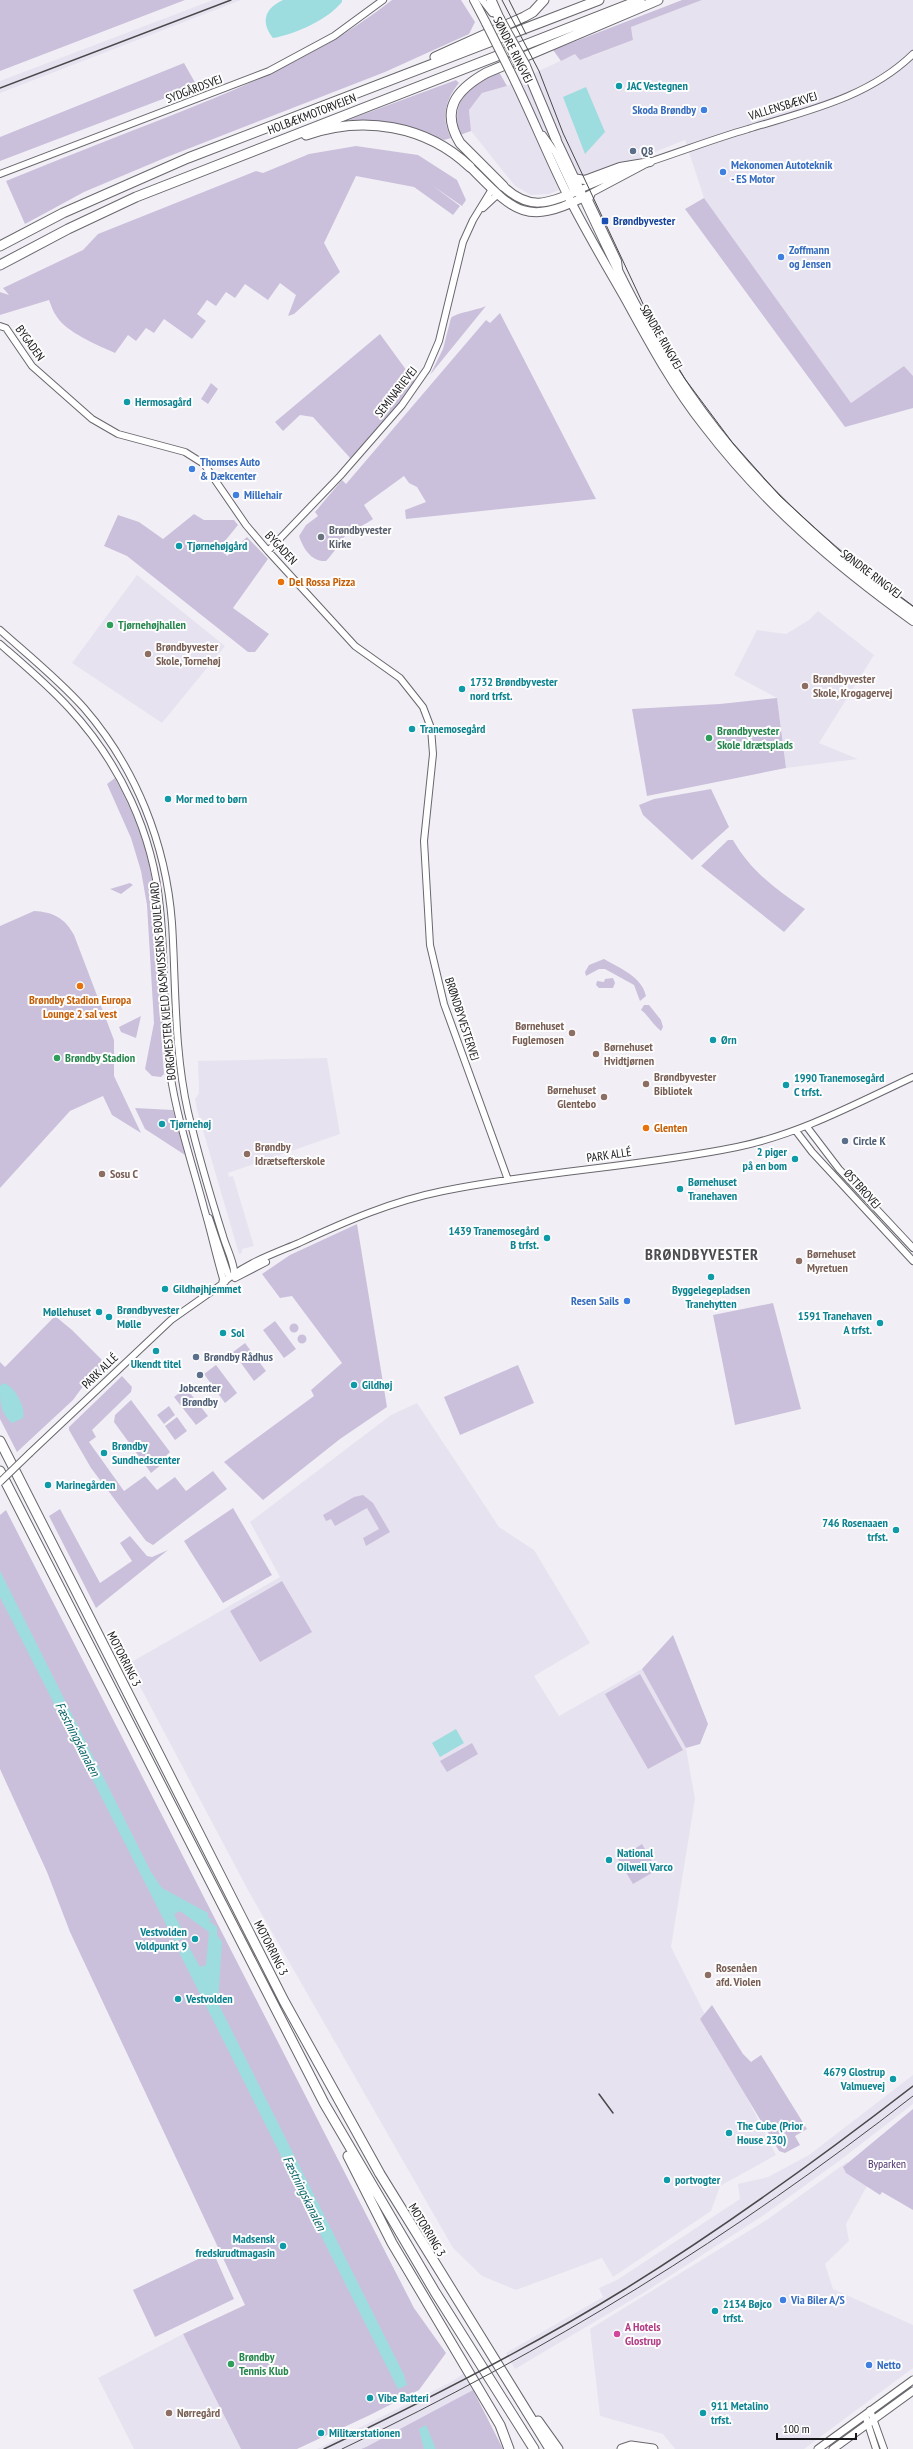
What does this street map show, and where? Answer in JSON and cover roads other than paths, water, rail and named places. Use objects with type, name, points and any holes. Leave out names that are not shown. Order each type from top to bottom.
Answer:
[{"type":"highway","points":[[491,0],[496,16],[522,66],[556,139]]},
{"type":"highway","points":[[387,82],[410,68],[524,17],[533,12],[544,0]]},
{"type":"highway","name":"HOLBÆKMOTORVEJEN","points":[[0,246],[63,213],[188,158],[599,0]]},
{"type":"highway","name":"HOLBÆKMOTORVEJEN","points":[[0,265],[68,229],[136,197],[640,0]]},
{"type":"highway","points":[[503,186],[460,143],[455,134],[452,124],[453,104],[463,87],[486,73],[658,0]]},
{"type":"highway","points":[[225,161],[264,151],[308,134],[342,126],[364,124],[406,130],[430,140],[460,158],[470,168]]},
{"type":"highway","name":"MOTORRING 3","points":[[0,1440],[284,2001],[380,2174],[550,2449]]},
{"type":"highway","name":"MOTORRING 3","points":[[0,1471],[324,2104],[435,2292],[534,2449]]},
{"type":"highway","points":[[324,2104],[360,2183],[392,2243],[500,2425],[509,2449]]},
{"type":"highway","points":[[519,2400],[545,2430],[558,2449]]},
{"type":"highway","points":[[622,2449],[632,2446],[653,2449]]},
{"type":"main road","name":"SØNDRE RINGVEJ","points":[[474,0],[539,131],[600,244],[620,273],[652,333],[688,392],[748,470],[817,538],[913,612]]},
{"type":"main road","name":"SØNDRE RINGVEJ","points":[[486,0],[496,16]]},
{"type":"main road","name":"SØNDRE RINGVEJ","points":[[556,139],[573,178],[575,196],[661,364],[681,395],[723,451],[764,496],[813,544],[913,621]]},
{"type":"main road","points":[[573,178],[585,180],[620,167],[650,162]]},
{"type":"main road","points":[[470,168],[508,203],[533,213],[549,212],[575,196]]},
{"type":"main road","points":[[503,186],[518,198],[536,204],[575,196]]},
{"type":"main road","points":[[818,2449],[913,2380]]},
{"type":"main road","points":[[833,2449],[913,2391]]},
{"type":"street","name":"SYDGÅRDSVEJ","points":[[0,174],[269,72],[334,36],[383,0]]},
{"type":"street","points":[[482,0],[496,16]]},
{"type":"street","name":"VALLENSBÆKVEJ","points":[[575,196],[681,149],[832,103],[880,80],[913,54]]},
{"type":"street","name":"VALLENSBÆKVEJ","points":[[575,196],[592,193],[650,162]]},
{"type":"street","name":"SEMINARIEVEJ","points":[[268,551],[340,476],[402,405],[428,369],[439,341],[463,242],[478,211],[495,192]]},
{"type":"street","points":[[592,193],[589,200],[618,260],[620,273]]},
{"type":"street","name":"BYGADEN","points":[[0,326],[6,328],[26,358],[42,376],[102,426],[136,440],[177,450],[198,459],[210,470],[246,525],[355,646],[400,678],[423,707],[431,728],[433,754],[425,822],[425,859]]},
{"type":"street","name":"BORGMESTER KJELD RASMUSSENS BOULEVARD","points":[[0,630],[69,692],[91,717],[130,775],[152,825],[165,872],[170,902],[176,1021],[183,1089],[197,1148],[233,1277]]},
{"type":"street","name":"BORGMESTER KJELD RASMUSSENS BOULEVARD","points":[[0,644],[62,700],[90,733],[121,780],[142,828],[156,876],[160,907],[167,1041],[173,1091],[183,1136],[223,1279],[222,1284]]},
{"type":"street","name":"BRØNDBYVESTERVEJ","points":[[425,859],[429,942],[434,970],[459,1048],[508,1180]]},
{"type":"street","name":"PARK ALLÉ","points":[[0,1482],[166,1325],[233,1277],[304,1240],[394,1204],[443,1191],[508,1180],[736,1147],[796,1131],[913,1077]]},
{"type":"street","name":"ØSTBROVEJ","points":[[807,1127],[839,1169],[913,1248]]},
{"type":"street","name":"ØSTBROVEJ","points":[[796,1131],[812,1152],[913,1261]]},
{"type":"street","name":"BORGMESTER KJELD RASMUSSENS BOULEVARD","points":[[204,1209],[215,1231],[233,1277]]},
{"type":"street","points":[[867,2413],[876,2449]]},
{"type":"street","points":[[870,2422],[884,2449]]},
{"type":"water","points":[[283,0],[342,0],[342,2],[328,15],[301,30],[273,38],[267,26],[266,16],[272,7]]},
{"type":"water","points":[[586,87],[605,132],[585,154],[563,97]]},
{"type":"water","points":[[4,1383],[16,1393],[23,1408],[23,1418],[12,1423],[3,1411],[0,1397],[0,1386]]},
{"type":"water","name":"Fæstningskanalen","points":[[0,1571],[151,1872],[162,1888],[208,1913],[208,1917],[212,1920],[209,1921],[217,1927],[217,1935],[222,1942],[218,2003],[404,2375],[407,2385],[398,2389],[179,1952],[189,1947],[200,1967],[206,1965],[209,1932],[180,1911],[174,1914],[186,1937],[175,1942],[0,1597]]},
{"type":"water","points":[[456,1729],[464,1743],[440,1757],[432,1743]]},
{"type":"water","points":[[426,2425],[436,2449],[424,2449],[419,2429]]},
{"type":"tram line","points":[[502,0],[539,71],[563,133],[652,323],[685,379],[732,442],[780,496],[840,551],[913,606]]},
{"type":"tram line","points":[[509,0],[526,34]]},
{"type":"tram line","points":[[342,2449],[493,2372],[566,2331],[637,2288],[707,2244],[777,2197],[845,2148],[913,2096]]},
{"type":"railway","points":[[0,88],[231,0]]},
{"type":"railway","points":[[324,2449],[477,2373],[552,2332],[625,2289],[736,2217],[913,2086]]},
{"type":"railway","points":[[599,2094],[613,2113]]},
{"type":"place","name":"JAC Vestegnen","points":[[619,86]]},
{"type":"place","name":"Skoda Brøndby","points":[[704,110]]},
{"type":"place","name":"Q8","points":[[633,151]]},
{"type":"place","name":"Mekonomen Autoteknik - ES Motor","points":[[723,172]]},
{"type":"place","name":"Brøndbyvester","points":[[605,221]]},
{"type":"place","name":"Zoffmann og Jensen","points":[[781,257]]},
{"type":"place","name":"Hermosagård","points":[[127,402]]},
{"type":"place","name":"Thomses Auto & Dækcenter","points":[[192,469]]},
{"type":"place","name":"Millehair","points":[[236,495]]},
{"type":"place","name":"Brøndbyvester Kirke","points":[[321,537]]},
{"type":"place","name":"Tjørnehøjgård","points":[[179,546]]},
{"type":"place","name":"Del Rossa Pizza","points":[[281,582]]},
{"type":"place","name":"Tjørnehøjhallen","points":[[110,625]]},
{"type":"place","name":"Brøndbyvester Skole, Tornehøj","points":[[148,654]]},
{"type":"place","name":"Brøndbyvester Skole, Krogagervej","points":[[805,686]]},
{"type":"place","name":"1732 Brøndbyvester nord trfst.","points":[[462,689]]},
{"type":"place","name":"Tranemosegård","points":[[412,729]]},
{"type":"place","name":"Brøndbyvester Skole Idrætsplads","points":[[709,738]]},
{"type":"place","name":"Mor med to børn","points":[[168,799]]},
{"type":"place","name":"Brøndby Stadion Europa Lounge 2 sal vest","points":[[80,986]]},
{"type":"place","name":"Børnehuset Fuglemosen","points":[[572,1033]]},
{"type":"place","name":"Ørn","points":[[713,1040]]},
{"type":"place","name":"Børnehuset Hvidtjørnen","points":[[596,1054]]},
{"type":"place","name":"Brøndby Stadion","points":[[57,1058]]},
{"type":"place","name":"Brøndbyvester Bibliotek","points":[[646,1084]]},
{"type":"place","name":"1990 Tranemosegård C trfst.","points":[[786,1085]]},
{"type":"place","name":"Børnehuset Glentebo","points":[[604,1097]]},
{"type":"place","name":"Tjørnehøj","points":[[162,1124]]},
{"type":"place","name":"Glenten","points":[[646,1128]]},
{"type":"place","name":"Circle K","points":[[845,1141]]},
{"type":"place","name":"Brøndby Idrætsefterskole","points":[[247,1154]]},
{"type":"place","name":"2 piger på en bom","points":[[795,1159]]},
{"type":"place","name":"Sosu C","points":[[102,1174]]},
{"type":"place","name":"Børnehuset Tranehaven","points":[[680,1189]]},
{"type":"place","name":"1439 Tranemosegård B trfst.","points":[[547,1238]]},
{"type":"place","name":"Børnehuset Myretuen","points":[[799,1261]]},
{"type":"place","name":"Byggelegepladsen Tranehytten","points":[[711,1277]]},
{"type":"place","name":"Gildhøjhjemmet","points":[[165,1289]]},
{"type":"place","name":"Resen Sails","points":[[627,1301]]},
{"type":"place","name":"Møllehuset","points":[[99,1312]]},
{"type":"place","name":"Brøndbyvester Mølle","points":[[109,1317]]},
{"type":"place","name":"1591 Tranehaven A trfst.","points":[[880,1323]]},
{"type":"place","name":"Sol","points":[[223,1333]]},
{"type":"place","name":"Ukendt titel","points":[[156,1351]]},
{"type":"place","name":"Brøndby Rådhus","points":[[196,1357]]},
{"type":"place","name":"Jobcenter Brøndby","points":[[200,1375]]},
{"type":"place","name":"Gildhøj","points":[[354,1385]]},
{"type":"place","name":"Brøndby Sundhedscenter","points":[[104,1453]]},
{"type":"place","name":"Marinegården","points":[[48,1485]]},
{"type":"place","name":"746 Rosenaaen trfst.","points":[[896,1530]]},
{"type":"place","name":"National Oilwell Varco","points":[[609,1860]]},
{"type":"place","name":"Vestvolden Voldpunkt 9","points":[[195,1939]]},
{"type":"place","name":"Rosenåen afd. Violen","points":[[708,1975]]},
{"type":"place","name":"Vestvolden","points":[[178,1999]]},
{"type":"place","name":"4679 Glostrup Valmuevej","points":[[893,2079]]},
{"type":"place","name":"The Cube (Prior House 230)","points":[[729,2133]]},
{"type":"place","name":"portvogter","points":[[667,2180]]},
{"type":"place","name":"Madsensk fredskrudtmagasin","points":[[283,2246]]},
{"type":"place","name":"Via Biler A/S","points":[[783,2300]]},
{"type":"place","name":"2134 Bøjco trfst.","points":[[715,2311]]},
{"type":"place","name":"A Hotels Glostrup","points":[[617,2334]]},
{"type":"place","name":"Brøndby Tennis Klub","points":[[231,2364]]},
{"type":"place","name":"Netto","points":[[869,2365]]},
{"type":"place","name":"Vibe Batteri","points":[[370,2398]]},
{"type":"place","name":"Nørregård","points":[[169,2413]]},
{"type":"place","name":"911 Metalino trfst.","points":[[703,2413]]},
{"type":"place","name":"Militærstationen","points":[[321,2433]]},
{"type":"district","name":"BRØNDBYVESTER","points":[[702,1254]]},
{"type":"park label","name":"Byparken","points":[[887,2164]]}]
